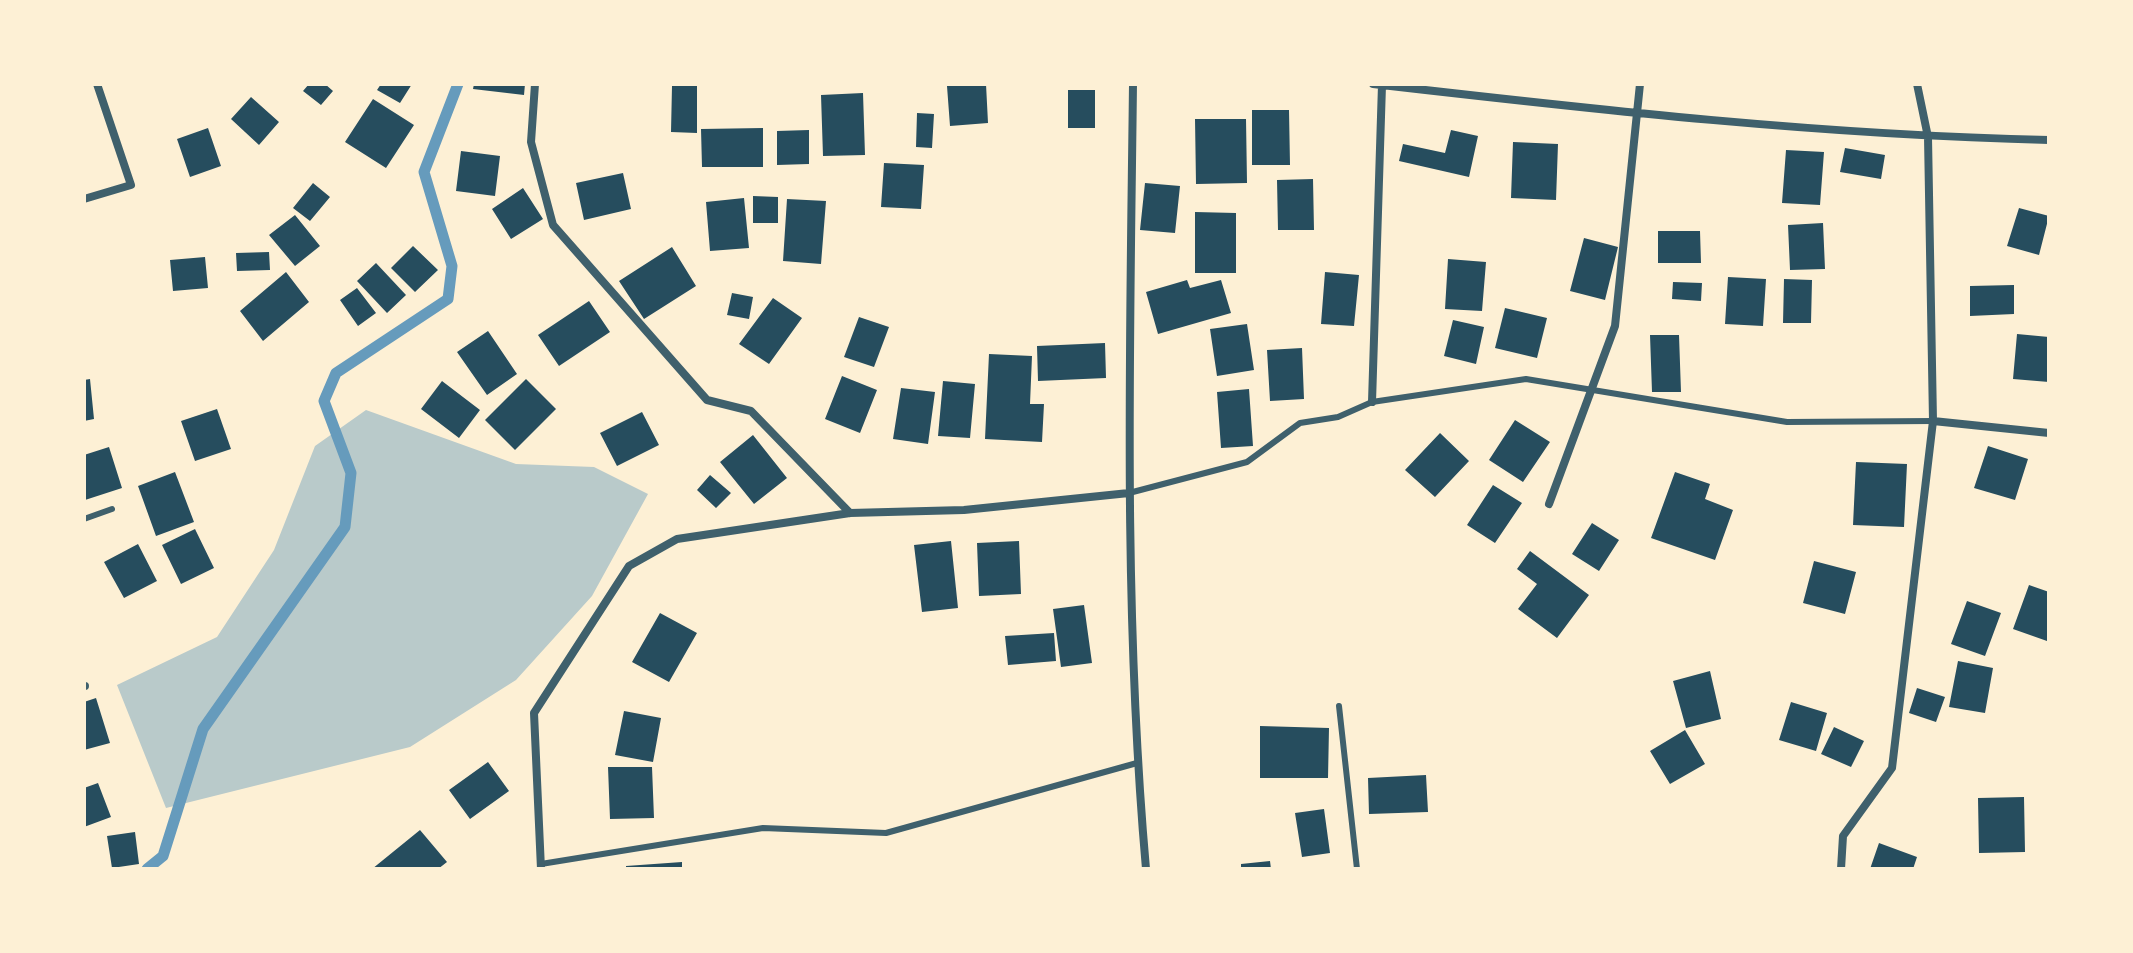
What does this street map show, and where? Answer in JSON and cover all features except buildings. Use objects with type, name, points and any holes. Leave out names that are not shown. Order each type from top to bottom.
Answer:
[{"type":"street","points":[[84,199],[131,185],[97,84]]},
{"type":"street","points":[[535,84],[531,142],[553,225],[707,400],[751,411],[850,513]]},
{"type":"street","points":[[1133,84],[1129,493],[1137,763],[1146,869]]},
{"type":"street","points":[[1373,84],[1639,115],[1928,137],[2049,140]]},
{"type":"street","points":[[1549,504],[1615,326],[1640,84]]},
{"type":"street","points":[[1841,869],[1843,836],[1892,768],[1933,421],[1928,137],[1917,84]]},
{"type":"street","points":[[1372,402],[1382,85]]},
{"type":"street","points":[[1933,421],[2049,433]]},
{"type":"street","points":[[541,866],[534,713],[629,566],[677,539],[850,513],[964,510],[1129,493]]},
{"type":"lane","points":[[1129,493],[1247,462],[1300,423],[1338,417],[1372,402],[1526,379],[1787,422],[1933,421]]},
{"type":"lane","points":[[84,519],[112,509]]},
{"type":"lane","points":[[1339,706],[1357,869]]},
{"type":"lane","points":[[541,866],[763,828],[886,833],[1137,763]]},
{"type":"shaded area","points":[[366,410],[516,464],[594,467],[648,494],[592,596],[516,680],[410,747],[166,808],[117,685],[217,637],[274,550],[315,446]]},
{"type":"waterway","points":[[147,869],[163,856],[203,729],[345,527],[351,473],[324,401],[336,373],[448,299],[452,266],[424,172],[458,84]]}]
